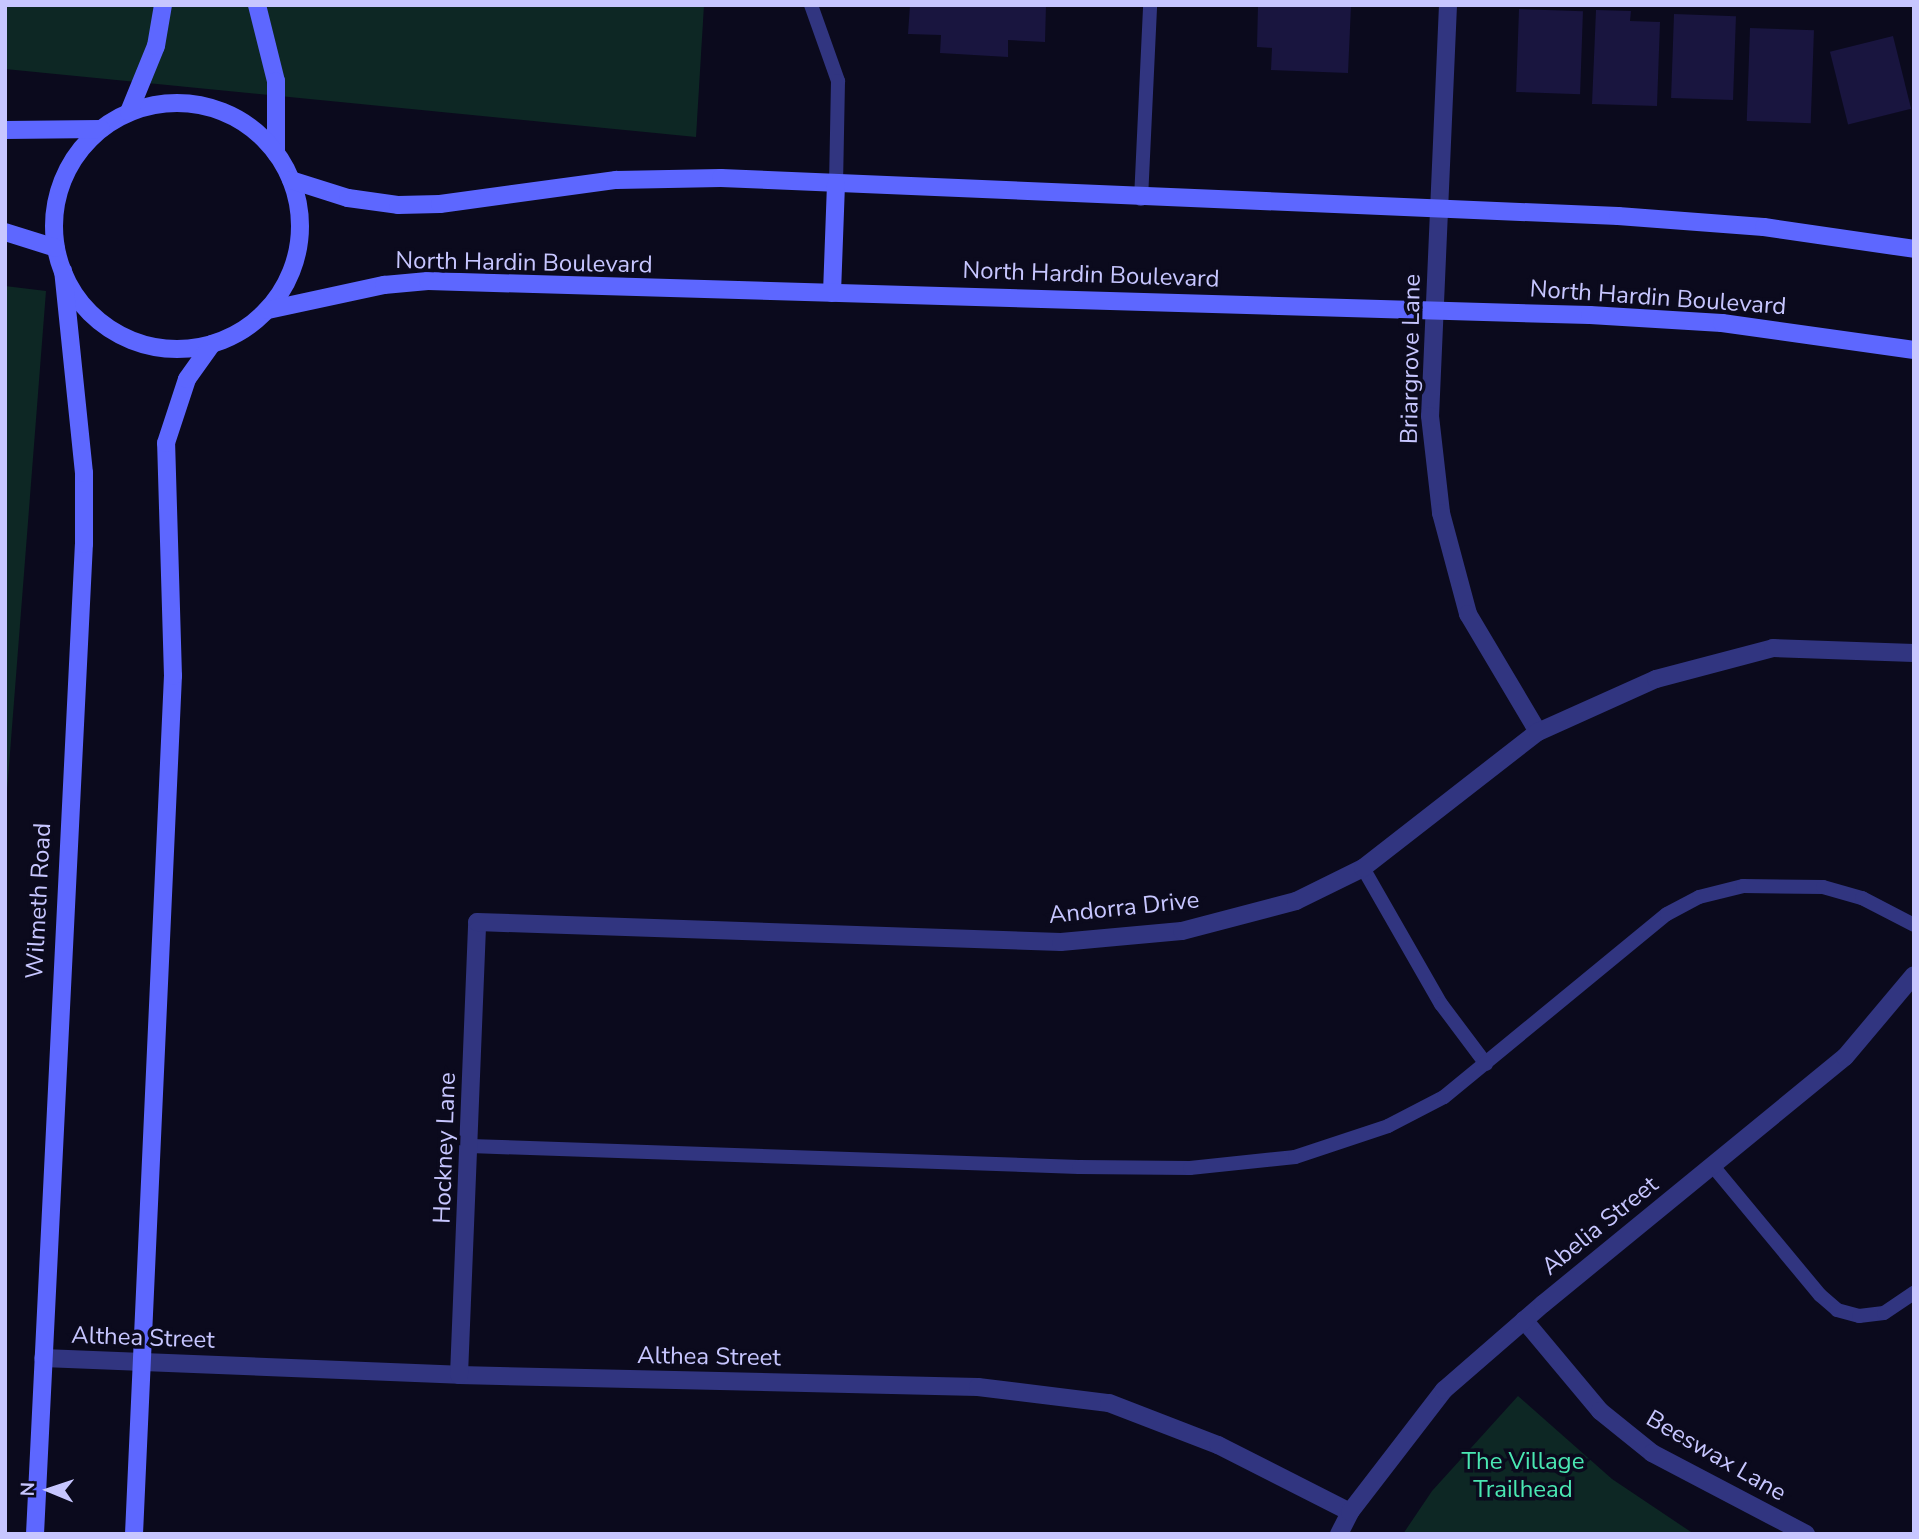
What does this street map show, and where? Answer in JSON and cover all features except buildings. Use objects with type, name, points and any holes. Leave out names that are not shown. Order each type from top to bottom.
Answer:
[{"type":"main road","points":[[129,112],[156,46],[163,5]]},
{"type":"main road","points":[[257,5],[276,81],[276,153]]},
{"type":"main road","points":[[154,104],[205,105],[251,127],[276,153],[291,180],[300,215],[294,266],[268,310],[248,327],[212,344],[175,350],[125,338],[84,307],[63,271],[56,248],[55,211],[61,186],[72,162],[101,129],[129,112],[154,104]]},
{"type":"main road","points":[[5,130],[101,129]]},
{"type":"main road","points":[[291,180],[348,198],[398,205],[440,204],[616,180],[836,184],[1694,221],[1914,249]]},
{"type":"main road","points":[[832,293],[836,184]]},
{"type":"main road","points":[[5,232],[56,248]]},
{"type":"main road","name":"Wilmeth Road","points":[[35,1534],[84,544],[84,472],[63,271]]},
{"type":"main road","name":"North Hardin Boulevard","points":[[268,310],[384,285],[428,281],[1435,309],[1722,323],[1914,351]]},
{"type":"main road","points":[[134,1534],[173,676],[166,443],[187,379],[212,344]]},
{"type":"street","name":"Briargrove Lane","points":[[1448,5],[1430,416],[1441,513],[1468,614],[1538,732]]},
{"type":"street","name":"Andorra Drive","points":[[477,922],[1061,942],[1182,931],[1296,901],[1363,868],[1538,732],[1656,679],[1773,648],[1914,653]]},
{"type":"street","name":"Hockney Lane","points":[[459,1375],[477,922]]},
{"type":"street","name":"Abelia Street","points":[[1339,1534],[1350,1512],[1444,1391],[1524,1320],[1845,1057],[1914,975]]},
{"type":"street","name":"Beeswax Lane","points":[[1524,1320],[1600,1411],[1652,1452],[1806,1534]]},
{"type":"street","name":"Althea Street","points":[[43,1358],[459,1375],[978,1387],[1109,1403],[1218,1445],[1350,1512]]},
{"type":"lane","points":[[811,5],[838,81],[836,184]]},
{"type":"lane","points":[[1140,199],[1150,5]]},
{"type":"lane","points":[[1363,868],[1441,1004],[1486,1064]]},
{"type":"lane","points":[[470,1146],[1079,1167],[1243,1164],[1306,1154],[1388,1126],[1444,1097],[1667,914],[1699,897],[1743,886],[1823,887],[1861,898],[1914,925]]},
{"type":"lane","points":[[1712,1165],[1837,1310],[1859,1316],[1884,1313],[1914,1293]]},
{"type":"green space","points":[[5,5],[704,5],[696,137],[5,69]]},
{"type":"green space","points":[[5,286],[46,291],[5,817]]},
{"type":"green space","name":"The Village Trailhead","points":[[1518,1396],[1612,1479],[1694,1534],[1403,1534],[1432,1491]]}]
